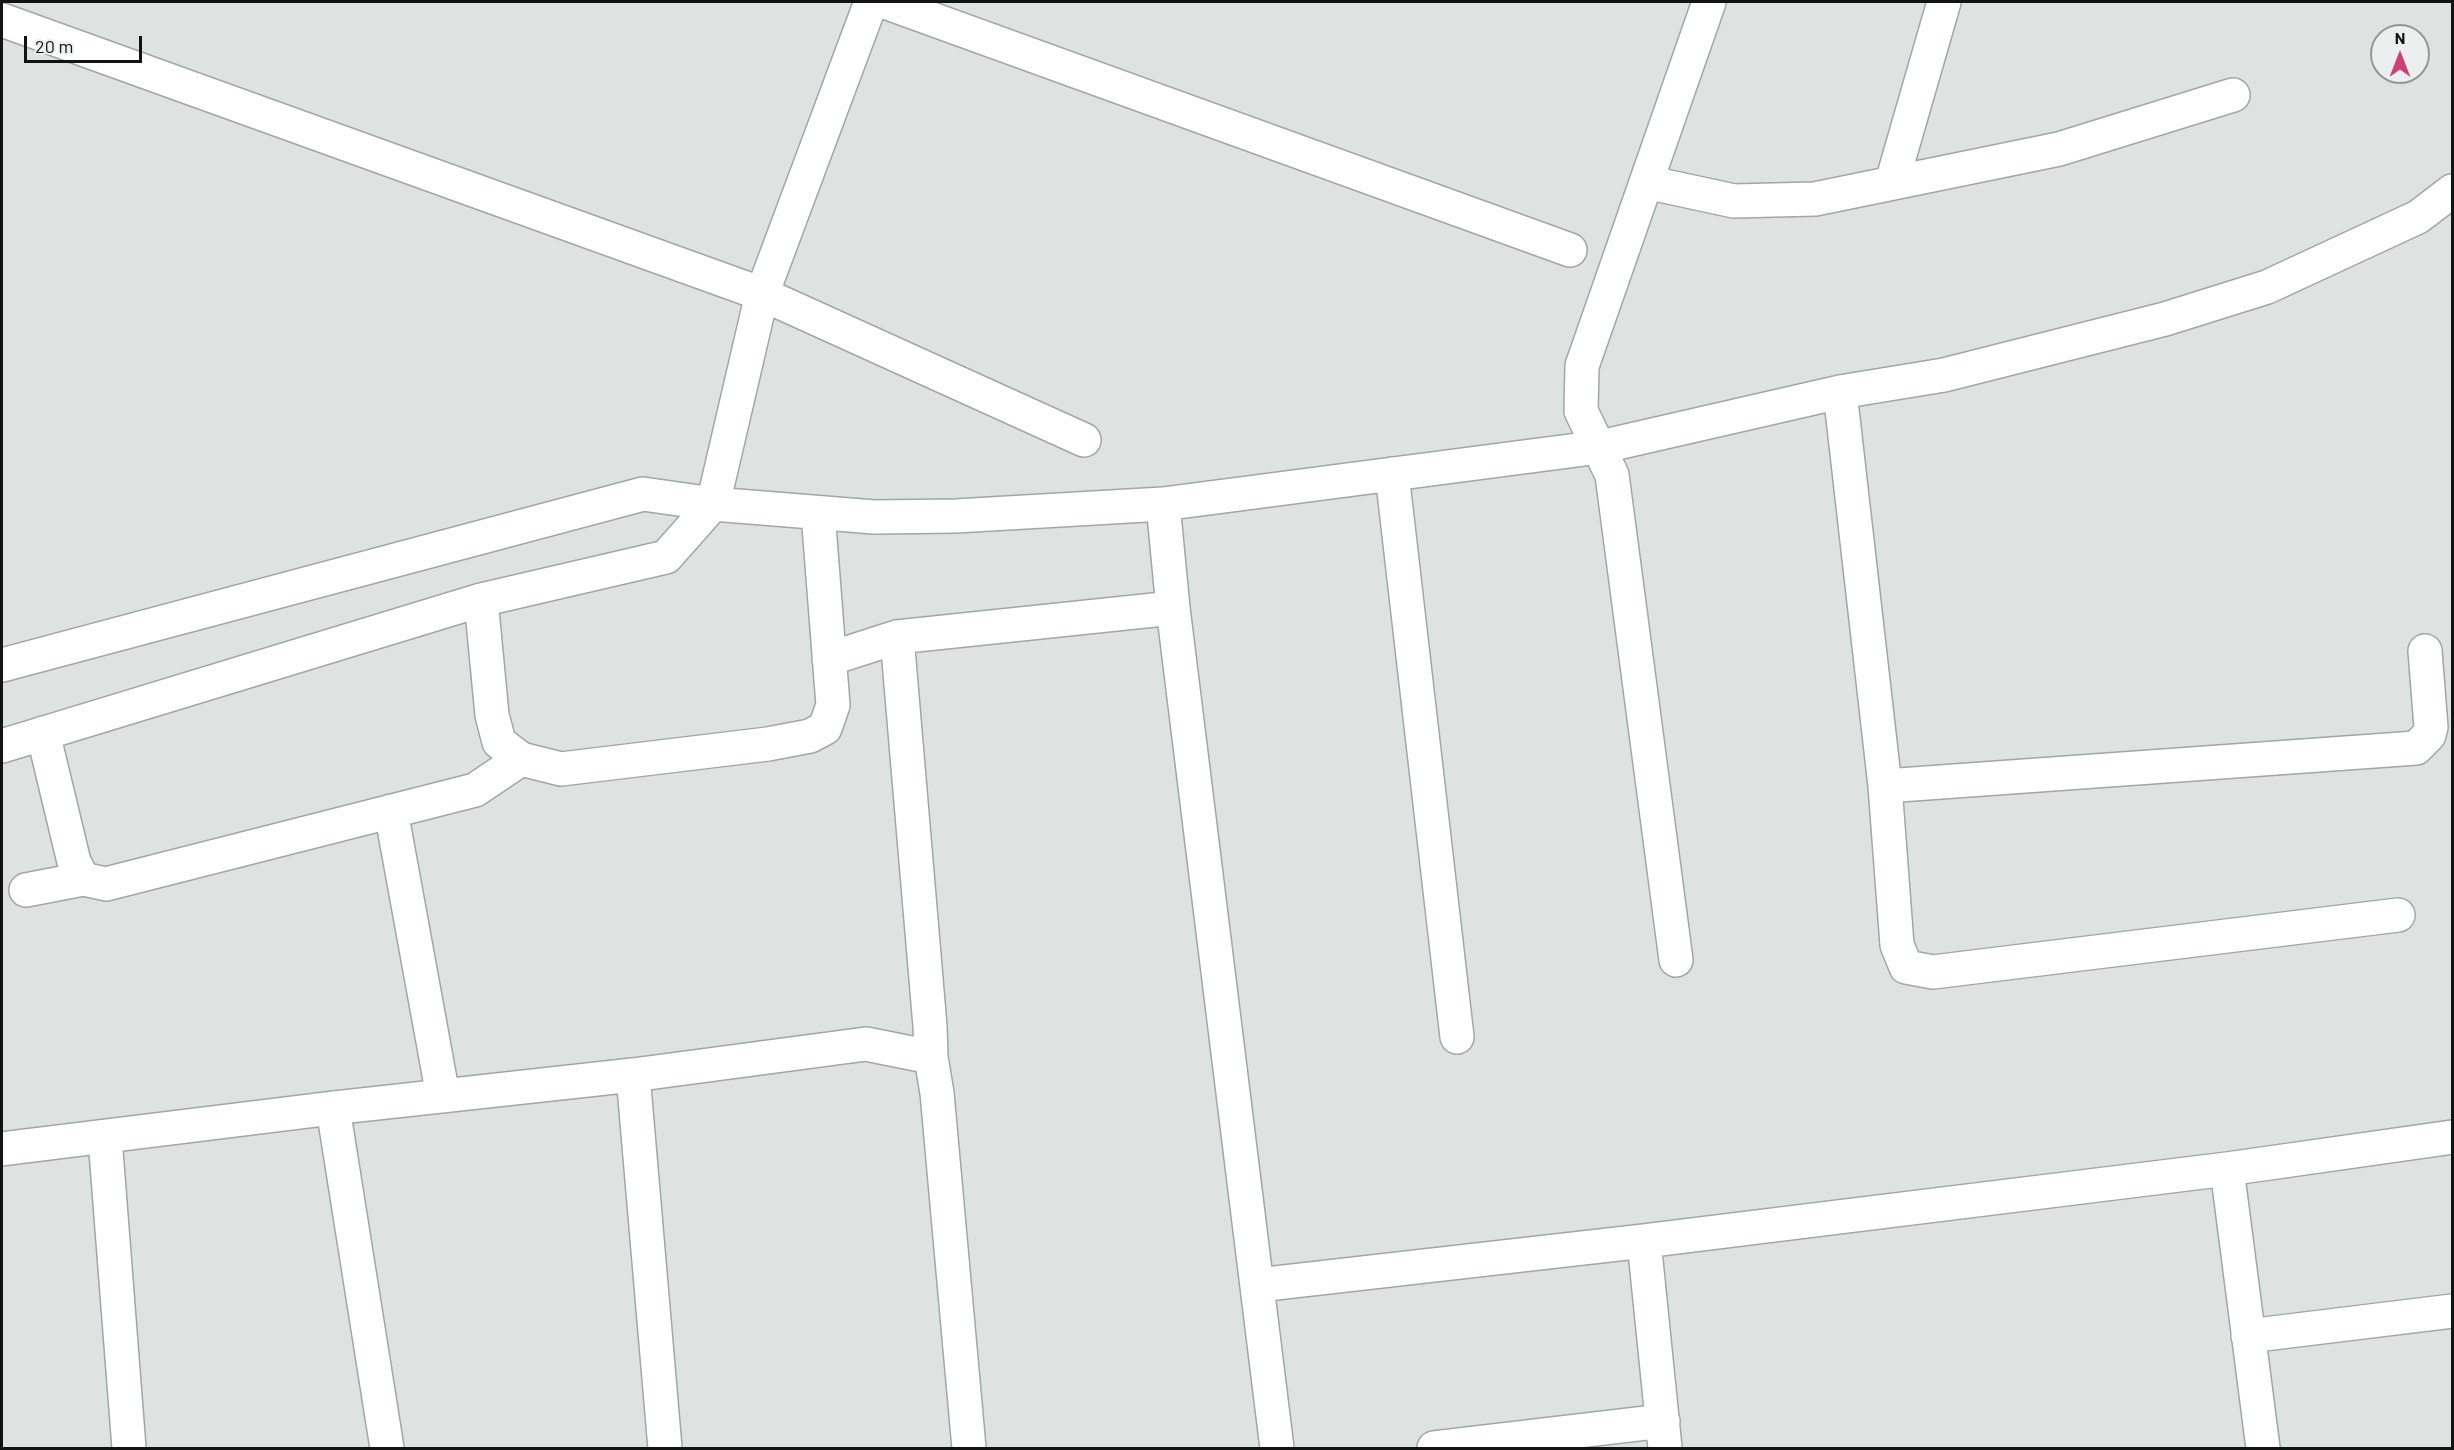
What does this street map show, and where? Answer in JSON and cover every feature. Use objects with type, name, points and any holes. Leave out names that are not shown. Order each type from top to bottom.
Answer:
[{"type":"street","points":[[2,746],[481,600],[666,557],[713,504],[762,294],[871,2]]},
{"type":"street","points":[[885,2],[1570,250]]},
{"type":"street","points":[[1676,960],[1612,475],[1581,411],[1582,366],[1709,2]]},
{"type":"street","points":[[1892,182],[1944,2]]},
{"type":"street","points":[[2,20],[762,294],[1084,440]]},
{"type":"street","points":[[1646,182],[1734,201],[1815,199],[2059,149],[2234,95]]},
{"type":"street","points":[[2,665],[643,494],[713,504],[874,517],[956,516],[1163,504],[1600,447],[1840,392],[1944,375],[2165,319],[2255,290],[2418,218],[2452,191]]},
{"type":"street","points":[[1840,392],[1885,786],[1897,945],[1906,967],[1933,972],[2398,915]]},
{"type":"street","points":[[1392,474],[1457,1037]]},
{"type":"street","points":[[1163,504],[1173,608],[1277,1449]]},
{"type":"street","points":[[481,600],[492,715],[499,742],[521,759],[561,769],[768,744],[810,736],[825,728],[833,705],[818,513]]},
{"type":"street","points":[[829,659],[897,637],[1173,608]]},
{"type":"street","points":[[897,637],[931,1057],[937,1093],[969,1449]]},
{"type":"street","points":[[1885,786],[2416,748],[2429,735],[2431,726],[2425,651]]},
{"type":"street","points":[[43,733],[74,862],[83,879]]},
{"type":"street","points":[[26,890],[83,879],[106,884],[475,790],[521,759]]},
{"type":"street","points":[[391,811],[443,1096]]},
{"type":"street","points":[[2,1149],[333,1108],[633,1075],[866,1044],[931,1057]]},
{"type":"street","points":[[633,1075],[665,1449]]},
{"type":"street","points":[[333,1108],[387,1449]]},
{"type":"street","points":[[1258,1285],[1644,1241],[2227,1169],[2452,1137]]},
{"type":"street","points":[[105,1138],[129,1449]]},
{"type":"street","points":[[2227,1169],[2263,1449]]},
{"type":"street","points":[[1434,1449],[1664,1435],[1644,1241]]},
{"type":"street","points":[[2248,1336],[2452,1311]]}]
